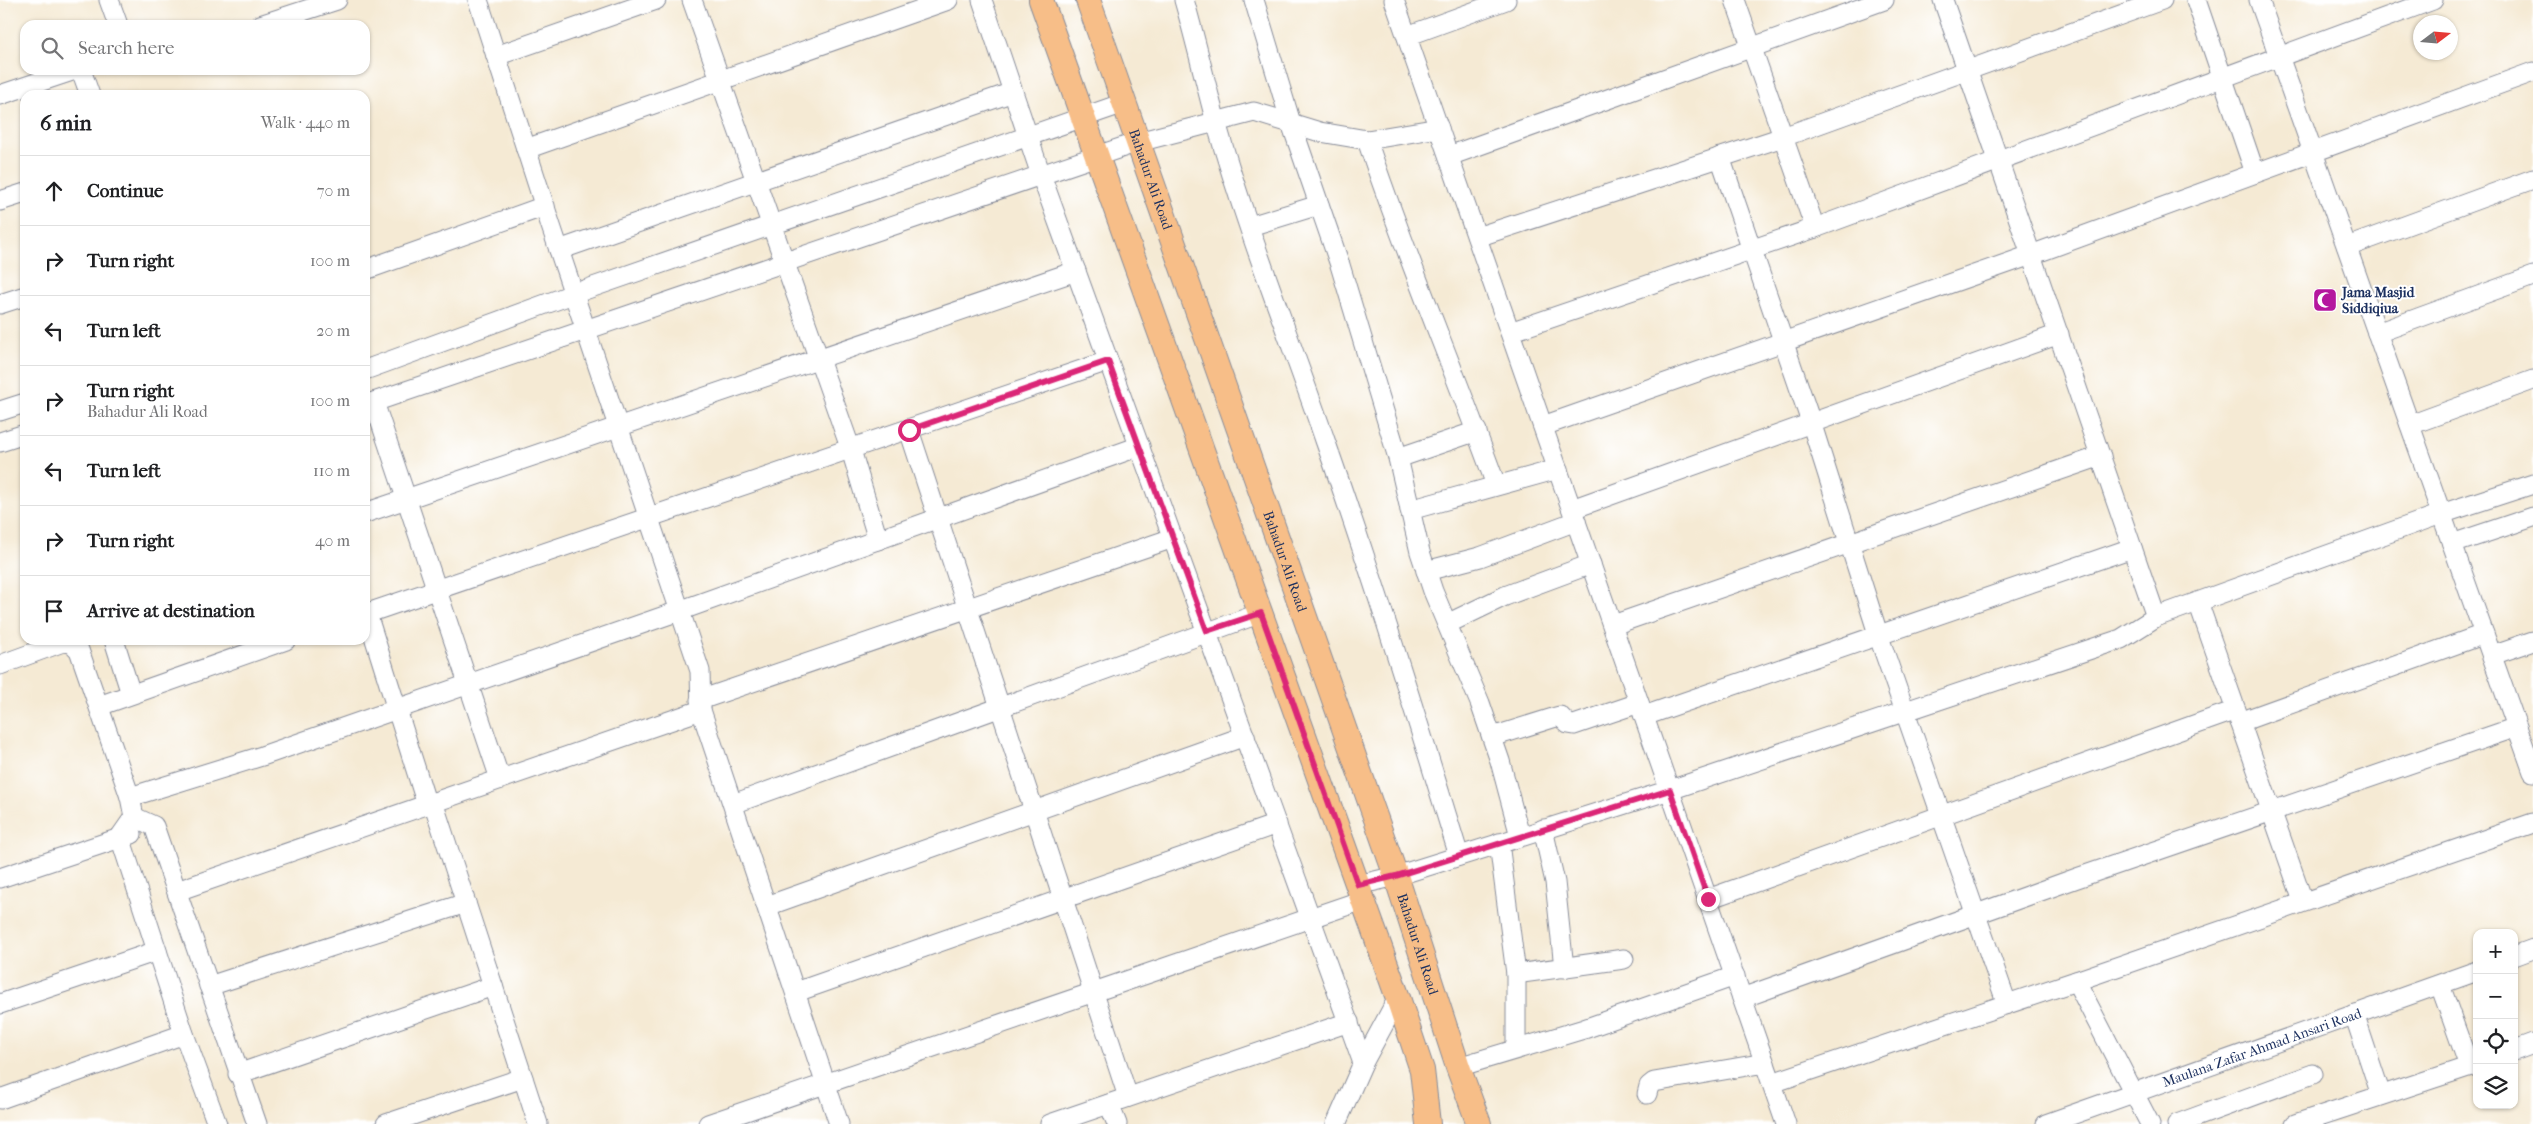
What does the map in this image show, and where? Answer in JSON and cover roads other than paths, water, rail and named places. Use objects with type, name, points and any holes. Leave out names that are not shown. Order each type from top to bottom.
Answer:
[{"type":"main road","points":[[1041,0],[1398,998],[1422,1070],[1428,1124]]},
{"type":"main road","name":"Bahadur Ali Road","points":[[1088,0],[1396,876],[1458,1067],[1479,1124]]},
{"type":"street","points":[[109,0],[116,20]]},
{"type":"street","points":[[275,20],[337,0]]},
{"type":"street","points":[[478,0],[559,250],[700,671],[701,705],[839,1124]]},
{"type":"street","points":[[496,56],[656,0]]},
{"type":"street","points":[[692,0],[773,224],[851,450],[878,540]]},
{"type":"street","points":[[526,149],[948,0]]},
{"type":"street","points":[[982,0],[1041,176],[1363,1063]]},
{"type":"street","points":[[1184,0],[1216,121],[1250,226],[1327,444],[1391,635],[1460,856]]},
{"type":"street","points":[[1254,0],[1291,124],[1340,265],[1398,458],[1426,571],[1492,737],[1520,836]]},
{"type":"street","points":[[1394,0],[1786,1124]]},
{"type":"street","points":[[1407,36],[1506,0]]},
{"type":"street","points":[[1735,0],[1815,228]]},
{"type":"street","points":[[1448,156],[1884,0]]},
{"type":"street","points":[[1943,0],[2156,617]]},
{"type":"street","points":[[1477,237],[1783,137],[1968,72],[2162,0]]},
{"type":"street","points":[[2196,0],[2255,173]]},
{"type":"street","points":[[2259,0],[2517,727],[2529,748],[2533,772]]},
{"type":"street","points":[[1510,332],[1815,228],[2423,2]]},
{"type":"street","points":[[1543,426],[2032,255],[2533,72]]},
{"type":"street","points":[[0,95],[61,75]]},
{"type":"street","points":[[83,75],[88,90]]},
{"type":"street","points":[[559,250],[1013,92]]},
{"type":"street","points":[[370,368],[773,224],[1124,103]]},
{"type":"street","points":[[500,779],[406,499],[370,404],[1138,142],[1216,121],[1254,112],[1320,132],[1367,140],[1439,128]]},
{"type":"street","points":[[1367,140],[1394,223],[1477,431],[1496,485]]},
{"type":"street","points":[[1720,158],[1812,424],[1879,637],[2007,1004]]},
{"type":"street","points":[[2346,247],[2533,179]]},
{"type":"street","points":[[0,201],[20,195]]},
{"type":"street","points":[[1250,226],[1319,205]]},
{"type":"street","points":[[370,268],[545,206]]},
{"type":"street","points":[[370,511],[1076,271]]},
{"type":"street","points":[[2377,333],[2533,276]]},
{"type":"street","points":[[0,304],[20,298]]},
{"type":"street","points":[[1426,571],[1480,557],[1574,515],[1812,424],[2059,334]]},
{"type":"street","points":[[370,613],[1108,361]]},
{"type":"street","points":[[2410,425],[2533,380]]},
{"type":"street","points":[[0,411],[20,405]]},
{"type":"street","points":[[909,430],[1128,1097]]},
{"type":"street","points":[[1398,458],[1477,431]]},
{"type":"street","points":[[0,442],[20,436]]},
{"type":"street","points":[[130,797],[262,756],[679,611],[1140,446]]},
{"type":"street","points":[[1612,626],[2101,456]]},
{"type":"street","points":[[1410,510],[1558,469]]},
{"type":"street","points":[[708,1124],[1311,919],[1396,876],[1670,790],[2121,639],[2156,617],[2442,514],[2533,484]]},
{"type":"street","points":[[2452,544],[2533,518]]},
{"type":"street","points":[[177,891],[500,779],[967,608],[1173,538]]},
{"type":"street","points":[[1492,737],[1560,716],[1568,724],[1574,725],[1642,709],[1879,637],[2132,548]]},
{"type":"street","points":[[1447,624],[1505,596],[1591,564]]},
{"type":"street","points":[[2198,602],[2303,901]]},
{"type":"street","points":[[733,804],[1261,613]]},
{"type":"street","points":[[370,626],[397,709],[466,903],[538,1124]]},
{"type":"street","points":[[1708,899],[1942,815],[2484,634]]},
{"type":"street","points":[[2492,655],[2533,641]]},
{"type":"street","points":[[0,665],[55,645]]},
{"type":"street","points":[[74,645],[79,650],[130,797],[134,817],[120,837]]},
{"type":"street","points":[[116,645],[131,694]]},
{"type":"street","points":[[99,706],[236,648],[255,645]]},
{"type":"street","points":[[1742,998],[1976,914],[2517,727]]},
{"type":"street","points":[[767,906],[1245,736]]},
{"type":"street","points":[[134,817],[154,826],[238,1074],[257,1124]]},
{"type":"street","points":[[1772,1083],[2076,982],[2303,901],[2533,823]]},
{"type":"street","points":[[796,992],[1277,824]]},
{"type":"street","points":[[0,878],[154,826]]},
{"type":"street","points":[[1543,829],[1555,882],[1564,968]]},
{"type":"street","points":[[120,837],[184,1034],[217,1124]]},
{"type":"street","points":[[1499,843],[1516,974],[1516,1048]]},
{"type":"street","points":[[209,986],[466,903]]},
{"type":"street","points":[[2518,955],[2533,949]]},
{"type":"street","points":[[0,1004],[156,951]]},
{"type":"street","points":[[1516,974],[1624,959]]},
{"type":"street","name":"Maulana Zafar Ahmad Ansari Road","points":[[2046,1124],[2473,973]]},
{"type":"street","points":[[1458,1067],[1584,1029],[1734,976]]},
{"type":"street","points":[[2076,982],[2150,1124]]},
{"type":"street","points":[[2295,1124],[2473,1065],[2440,985]]},
{"type":"street","points":[[238,1074],[493,986]]},
{"type":"street","points":[[1336,1124],[1363,1063],[1398,998]]},
{"type":"street","points":[[2354,1014],[2381,1095]]},
{"type":"street","points":[[1050,1124],[1349,1022]]},
{"type":"street","points":[[0,1099],[184,1034]]},
{"type":"street","points":[[1647,1094],[1649,1086],[1654,1082],[1765,1063]]},
{"type":"street","points":[[2177,1124],[2313,1074]]},
{"type":"street","points":[[386,1124],[523,1078]]},
{"type":"street","points":[[1109,1104],[1116,1124]]},
{"type":"place","name":"Jama Masjid Siddiqiua","points":[[2325,300]]}]
